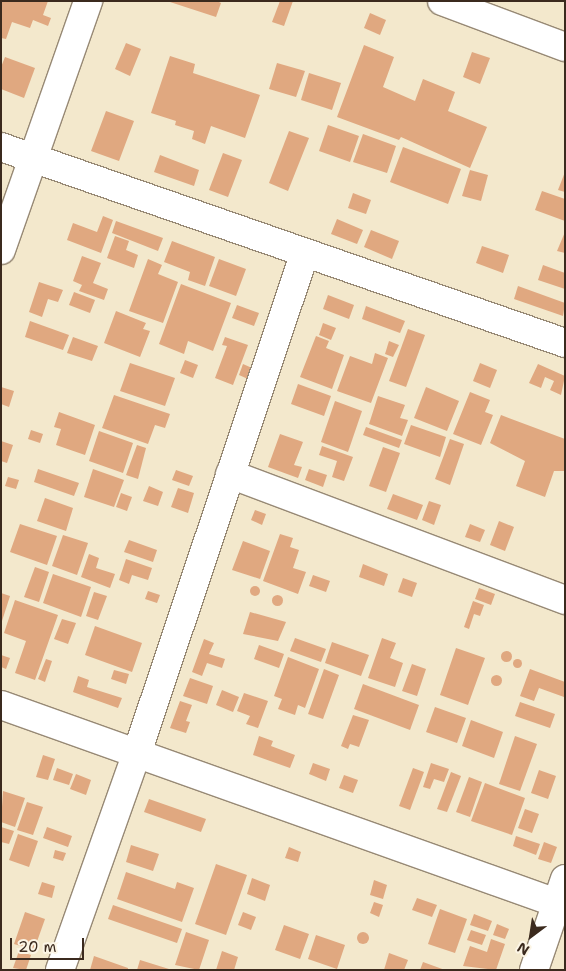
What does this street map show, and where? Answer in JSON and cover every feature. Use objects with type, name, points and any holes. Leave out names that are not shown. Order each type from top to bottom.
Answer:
[{"type":"street","points":[[1,250],[35,158],[88,1]]},
{"type":"street","points":[[442,1],[565,47]]},
{"type":"street","points":[[1,147],[565,343]]},
{"type":"street","points":[[60,970],[137,753],[305,252]]},
{"type":"street","points":[[230,474],[565,600]]},
{"type":"street","points":[[1,705],[137,753],[562,896],[534,970]]},
{"type":"building","points":[[1,1],[48,1],[43,15],[51,18],[48,26],[33,20],[30,28],[12,22],[6,39],[1,38]]},
{"type":"building","points":[[217,1],[221,3],[216,17],[170,2]]},
{"type":"building","points":[[280,1],[293,1],[284,26],[272,22]]},
{"type":"building","points":[[370,13],[386,20],[380,35],[364,28]]},
{"type":"building","points":[[126,43],[141,49],[130,76],[115,69]]},
{"type":"building","points":[[364,45],[394,57],[383,87],[415,101],[423,79],[455,92],[448,111],[487,127],[470,168],[401,137],[399,140],[337,117]]},
{"type":"building","points":[[472,52],[490,58],[480,84],[463,77]]},
{"type":"building","points":[[170,56],[195,64],[193,73],[260,95],[245,138],[211,126],[205,144],[192,139],[194,131],[175,125],[176,121],[151,113]]},
{"type":"building","points":[[5,57],[35,68],[24,98],[1,89],[1,67]]},
{"type":"building","points":[[277,63],[305,71],[296,97],[269,89]]},
{"type":"building","points":[[309,73],[341,83],[332,110],[301,100]]},
{"type":"building","points":[[106,111],[134,121],[119,161],[91,151]]},
{"type":"building","points":[[328,125],[359,136],[350,162],[319,151]]},
{"type":"building","points":[[289,131],[309,138],[288,191],[269,183]]},
{"type":"building","points":[[363,134],[396,146],[387,173],[353,162]]},
{"type":"building","points":[[403,147],[461,169],[448,204],[390,182]]},
{"type":"building","points":[[223,153],[242,160],[228,197],[209,190]]},
{"type":"building","points":[[160,155],[199,170],[194,186],[154,172]]},
{"type":"building","points":[[470,170],[488,175],[481,201],[462,196]]},
{"type":"building","points":[[565,172],[565,192],[558,190]]},
{"type":"building","points":[[542,191],[565,199],[565,221],[535,210]]},
{"type":"building","points":[[353,193],[371,200],[366,214],[348,208]]},
{"type":"building","points":[[103,216],[113,220],[101,253],[67,240],[73,223],[97,232]]},
{"type":"building","points":[[337,219],[363,230],[357,244],[331,234]]},
{"type":"building","points":[[116,221],[163,238],[158,251],[112,233]]},
{"type":"building","points":[[371,230],[399,241],[392,259],[364,247]]},
{"type":"building","points":[[565,232],[565,253],[557,251]]},
{"type":"building","points":[[115,236],[129,241],[126,250],[138,255],[134,268],[107,258]]},
{"type":"building","points":[[172,241],[215,257],[205,286],[188,280],[190,272],[164,262]]},
{"type":"building","points":[[482,246],[509,255],[503,273],[476,263]]},
{"type":"building","points":[[82,256],[101,263],[93,283],[108,289],[104,300],[79,291],[82,285],[73,281]]},
{"type":"building","points":[[148,259],[162,265],[158,274],[178,282],[163,323],[129,311]]},
{"type":"building","points":[[219,259],[246,269],[236,296],[209,286]]},
{"type":"building","points":[[543,265],[565,273],[565,289],[538,280]]},
{"type":"building","points":[[39,282],[63,290],[58,302],[48,299],[42,317],[29,312]]},
{"type":"building","points":[[181,284],[231,303],[213,351],[188,341],[184,354],[159,344]]},
{"type":"building","points":[[518,286],[565,303],[563,316],[514,299]]},
{"type":"building","points":[[74,292],[95,300],[90,313],[69,305]]},
{"type":"building","points":[[328,295],[354,305],[349,319],[323,309]]},
{"type":"building","points":[[237,305],[259,313],[254,326],[232,318]]},
{"type":"building","points":[[366,306],[405,321],[400,333],[362,319]]},
{"type":"building","points":[[116,311],[146,323],[143,329],[150,331],[140,357],[104,343]]},
{"type":"building","points":[[30,321],[69,335],[63,350],[25,337]]},
{"type":"building","points":[[323,323],[336,328],[331,340],[319,335]]},
{"type":"building","points":[[408,329],[425,335],[406,387],[389,381]]},
{"type":"building","points":[[316,336],[329,341],[326,348],[344,355],[332,389],[300,377]]},
{"type":"building","points":[[73,337],[98,346],[92,361],[67,353]]},
{"type":"building","points":[[225,337],[248,345],[233,385],[215,378],[227,346],[222,345]]},
{"type":"building","points":[[389,341],[399,345],[393,357],[385,354]]},
{"type":"building","points":[[375,353],[388,358],[371,403],[337,391],[350,356],[372,364]]},
{"type":"building","points":[[185,360],[198,365],[193,378],[180,373]]},
{"type":"building","points":[[130,363],[175,378],[165,406],[120,391]]},
{"type":"building","points":[[480,363],[497,370],[490,388],[473,381]]},
{"type":"building","points":[[243,364],[252,368],[248,379],[239,375]]},
{"type":"building","points":[[538,364],[565,376],[561,395],[550,390],[554,381],[545,377],[541,388],[529,383]]},
{"type":"building","points":[[298,384],[331,396],[324,416],[291,404]]},
{"type":"building","points":[[1,387],[14,391],[9,407],[1,404]]},
{"type":"building","points":[[426,387],[459,401],[447,431],[414,418]]},
{"type":"building","points":[[470,392],[490,400],[485,412],[493,415],[481,445],[453,434]]},
{"type":"building","points":[[114,395],[170,414],[165,428],[155,425],[148,444],[102,428]]},
{"type":"building","points":[[378,396],[405,405],[400,418],[408,420],[402,436],[369,424]]},
{"type":"building","points":[[335,401],[362,411],[348,452],[321,442]]},
{"type":"building","points":[[59,412],[95,425],[85,455],[56,445],[61,429],[54,427]]},
{"type":"building","points":[[501,415],[565,439],[565,471],[554,471],[545,497],[516,486],[525,461],[490,443]]},
{"type":"building","points":[[411,425],[446,437],[440,457],[404,444]]},
{"type":"building","points":[[366,427],[402,440],[399,448],[363,435]]},
{"type":"building","points":[[31,430],[43,434],[40,443],[28,439]]},
{"type":"building","points":[[99,431],[133,443],[123,473],[89,461]]},
{"type":"building","points":[[280,434],[303,442],[294,465],[302,467],[298,478],[268,467]]},
{"type":"building","points":[[450,439],[464,444],[450,485],[435,479]]},
{"type":"building","points":[[1,441],[13,445],[7,463],[1,461]]},
{"type":"building","points":[[137,445],[146,448],[138,479],[126,475]]},
{"type":"building","points":[[322,446],[353,457],[344,481],[332,477],[337,461],[319,455]]},
{"type":"building","points":[[383,447],[400,453],[386,492],[369,486]]},
{"type":"building","points":[[38,469],[79,483],[74,496],[34,482]]},
{"type":"building","points":[[93,469],[124,480],[114,507],[84,497]]},
{"type":"building","points":[[309,469],[327,475],[323,487],[305,480]]},
{"type":"building","points":[[176,470],[193,476],[189,486],[172,480]]},
{"type":"building","points":[[8,477],[19,480],[16,489],[5,486]]},
{"type":"building","points":[[149,486],[163,492],[158,506],[143,501]]},
{"type":"building","points":[[178,488],[194,493],[188,513],[171,507]]},
{"type":"building","points":[[121,493],[132,497],[127,511],[116,507]]},
{"type":"building","points":[[393,494],[423,505],[417,520],[387,509]]},
{"type":"building","points":[[45,498],[73,508],[66,531],[37,521]]},
{"type":"building","points":[[429,501],[441,505],[434,525],[422,520]]},
{"type":"building","points":[[255,510],[266,514],[262,525],[251,520]]},
{"type":"building","points":[[499,521],[514,527],[505,551],[490,545]]},
{"type":"building","points":[[20,524],[57,536],[47,565],[10,552]]},
{"type":"building","points":[[470,524],[485,530],[480,542],[465,537]]},
{"type":"building","points":[[280,534],[293,538],[290,547],[299,550],[293,568],[306,572],[298,594],[263,581]]},
{"type":"building","points":[[63,535],[88,543],[77,575],[52,566]]},
{"type":"building","points":[[129,540],[157,550],[153,562],[124,552]]},
{"type":"building","points":[[243,541],[270,551],[260,579],[232,570]]},
{"type":"building","points":[[89,554],[99,558],[96,568],[115,574],[110,588],[81,577]]},
{"type":"building","points":[[126,559],[152,568],[148,580],[132,575],[129,584],[119,580]]},
{"type":"building","points":[[363,564],[388,574],[384,586],[359,577]]},
{"type":"building","points":[[35,567],[49,572],[39,602],[24,597]]},
{"type":"building","points":[[53,574],[91,587],[81,617],[43,603]]},
{"type":"building","points":[[313,575],[330,581],[326,592],[309,586]]},
{"type":"building","points":[[403,578],[417,583],[412,597],[398,592]]},
{"type":"building","points":[[253,586],[257,586],[260,591],[259,595],[253,596],[250,593],[250,589]]},
{"type":"building","points":[[479,588],[495,594],[491,605],[475,599]]},
{"type":"building","points":[[148,591],[160,595],[157,603],[145,599]]},
{"type":"building","points":[[94,592],[107,596],[98,620],[86,616]]},
{"type":"building","points":[[1,593],[10,596],[2,621],[1,621]]},
{"type":"building","points":[[275,595],[279,595],[282,600],[281,604],[275,605],[272,602],[272,598]]},
{"type":"building","points":[[15,600],[58,615],[35,680],[15,673],[26,641],[4,633]]},
{"type":"building","points":[[473,601],[484,605],[480,616],[474,614],[469,629],[464,627]]},
{"type":"building","points":[[250,612],[286,622],[278,641],[243,634]]},
{"type":"building","points":[[62,619],[76,623],[68,644],[54,639]]},
{"type":"building","points":[[95,626],[142,643],[132,672],[85,655]]},
{"type":"building","points":[[295,638],[326,649],[321,662],[290,651]]},
{"type":"building","points":[[382,638],[396,643],[390,658],[403,663],[395,687],[368,678]]},
{"type":"building","points":[[204,639],[214,643],[209,654],[225,659],[222,668],[207,663],[202,676],[192,672]]},
{"type":"building","points":[[332,642],[369,655],[361,676],[325,663]]},
{"type":"building","points":[[259,645],[284,654],[279,668],[254,659]]},
{"type":"building","points":[[456,648],[485,658],[468,705],[440,695]]},
{"type":"building","points":[[504,651],[508,651],[511,656],[510,660],[504,661],[501,658],[501,654]]},
{"type":"building","points":[[1,655],[10,658],[6,669],[1,667]]},
{"type":"building","points":[[288,657],[319,669],[305,708],[298,705],[295,715],[278,709],[282,699],[274,696]]},
{"type":"building","points":[[517,658],[522,663],[517,668],[512,663]]},
{"type":"building","points":[[46,659],[52,661],[45,682],[38,679]]},
{"type":"building","points":[[412,664],[426,669],[417,696],[402,691]]},
{"type":"building","points":[[324,669],[339,675],[323,719],[308,714]]},
{"type":"building","points":[[530,669],[565,682],[564,697],[539,688],[534,701],[520,696]]},
{"type":"building","points":[[114,670],[129,674],[126,684],[111,679]]},
{"type":"building","points":[[494,675],[498,675],[501,680],[500,684],[494,685],[491,682],[491,678]]},
{"type":"building","points":[[78,676],[89,680],[87,687],[122,698],[118,708],[73,692]]},
{"type":"building","points":[[190,678],[213,686],[207,704],[183,696]]},
{"type":"building","points":[[363,684],[419,705],[410,730],[354,709]]},
{"type":"building","points":[[222,690],[239,697],[233,712],[216,705]]},
{"type":"building","points":[[244,693],[268,701],[258,728],[246,724],[250,716],[237,711]]},
{"type":"building","points":[[180,701],[192,705],[186,721],[190,722],[186,733],[170,728]]},
{"type":"building","points":[[520,702],[555,714],[550,728],[515,716]]},
{"type":"building","points":[[435,707],[466,718],[457,743],[426,732]]},
{"type":"building","points":[[353,715],[369,720],[359,747],[350,744],[348,749],[341,746]]},
{"type":"building","points":[[471,720],[503,732],[494,758],[462,746]]},
{"type":"building","points":[[259,736],[273,741],[271,746],[295,755],[290,768],[253,755]]},
{"type":"building","points":[[515,736],[537,744],[520,791],[499,784]]},
{"type":"building","points":[[43,755],[55,759],[48,780],[36,777]]},
{"type":"building","points":[[313,763],[330,769],[326,781],[309,774]]},
{"type":"building","points":[[431,763],[449,769],[444,782],[434,779],[430,789],[423,787]]},
{"type":"building","points":[[57,768],[73,774],[69,785],[53,780]]},
{"type":"building","points":[[413,768],[424,772],[410,810],[399,806]]},
{"type":"building","points":[[539,770],[556,776],[548,799],[531,793]]},
{"type":"building","points":[[451,772],[461,776],[447,812],[437,809]]},
{"type":"building","points":[[76,774],[91,780],[86,795],[70,789]]},
{"type":"building","points":[[344,775],[358,780],[353,793],[339,788]]},
{"type":"building","points":[[469,777],[482,782],[470,817],[456,812]]},
{"type":"building","points":[[485,783],[525,798],[512,835],[471,821]]},
{"type":"building","points":[[3,791],[25,798],[15,827],[1,822]]},
{"type":"building","points":[[149,799],[206,819],[201,832],[144,812]]},
{"type":"building","points":[[27,802],[43,807],[33,835],[17,830]]},
{"type":"building","points":[[525,809],[539,814],[532,833],[518,828]]},
{"type":"building","points":[[1,827],[14,831],[9,844],[1,842]]},
{"type":"building","points":[[47,827],[72,836],[68,847],[43,838]]},
{"type":"building","points":[[18,834],[38,841],[29,867],[9,860]]},
{"type":"building","points":[[516,836],[540,844],[536,855],[513,846]]},
{"type":"building","points":[[544,842],[557,847],[551,863],[538,859]]},
{"type":"building","points":[[131,845],[159,854],[153,871],[126,862]]},
{"type":"building","points":[[289,847],[301,852],[298,862],[285,858]]},
{"type":"building","points":[[55,850],[66,853],[63,861],[53,858]]},
{"type":"building","points":[[216,864],[247,875],[226,935],[195,924]]},
{"type":"building","points":[[126,872],[175,889],[177,882],[194,888],[182,922],[117,899]]},
{"type":"building","points":[[252,878],[270,885],[265,901],[247,894]]},
{"type":"building","points":[[374,880],[387,885],[383,899],[370,895]]},
{"type":"building","points":[[42,882],[55,886],[52,898],[38,894]]},
{"type":"building","points":[[417,898],[437,905],[432,917],[412,910]]},
{"type":"building","points":[[374,902],[383,905],[379,917],[370,913]]},
{"type":"building","points":[[113,905],[182,929],[177,943],[108,919]]},
{"type":"building","points":[[440,909],[467,919],[455,953],[428,944]]},
{"type":"building","points":[[25,912],[45,919],[34,950],[14,944]]},
{"type":"building","points":[[243,912],[256,917],[251,930],[238,925]]},
{"type":"building","points":[[474,914],[492,921],[488,931],[470,925]]},
{"type":"building","points":[[497,924],[509,929],[505,939],[493,935]]},
{"type":"building","points":[[284,925],[309,934],[300,959],[275,950]]},
{"type":"building","points":[[471,930],[486,935],[482,945],[467,940]]},
{"type":"building","points":[[186,932],[209,940],[199,970],[175,965]]},
{"type":"building","points":[[363,932],[369,938],[363,944],[357,938]]},
{"type":"building","points":[[316,935],[345,945],[337,969],[308,959]]},
{"type":"building","points":[[491,939],[505,944],[496,970],[463,966],[470,946],[487,952]]},
{"type":"building","points":[[19,951],[31,955],[26,970],[13,968]]},
{"type":"building","points":[[222,951],[238,957],[234,970],[216,970]]},
{"type":"building","points":[[389,953],[408,960],[404,970],[384,970]]},
{"type":"building","points":[[94,956],[128,968],[128,970],[90,970]]},
{"type":"building","points":[[140,960],[169,969],[169,970],[137,970]]},
{"type":"building","points":[[423,962],[445,970],[420,970]]}]
